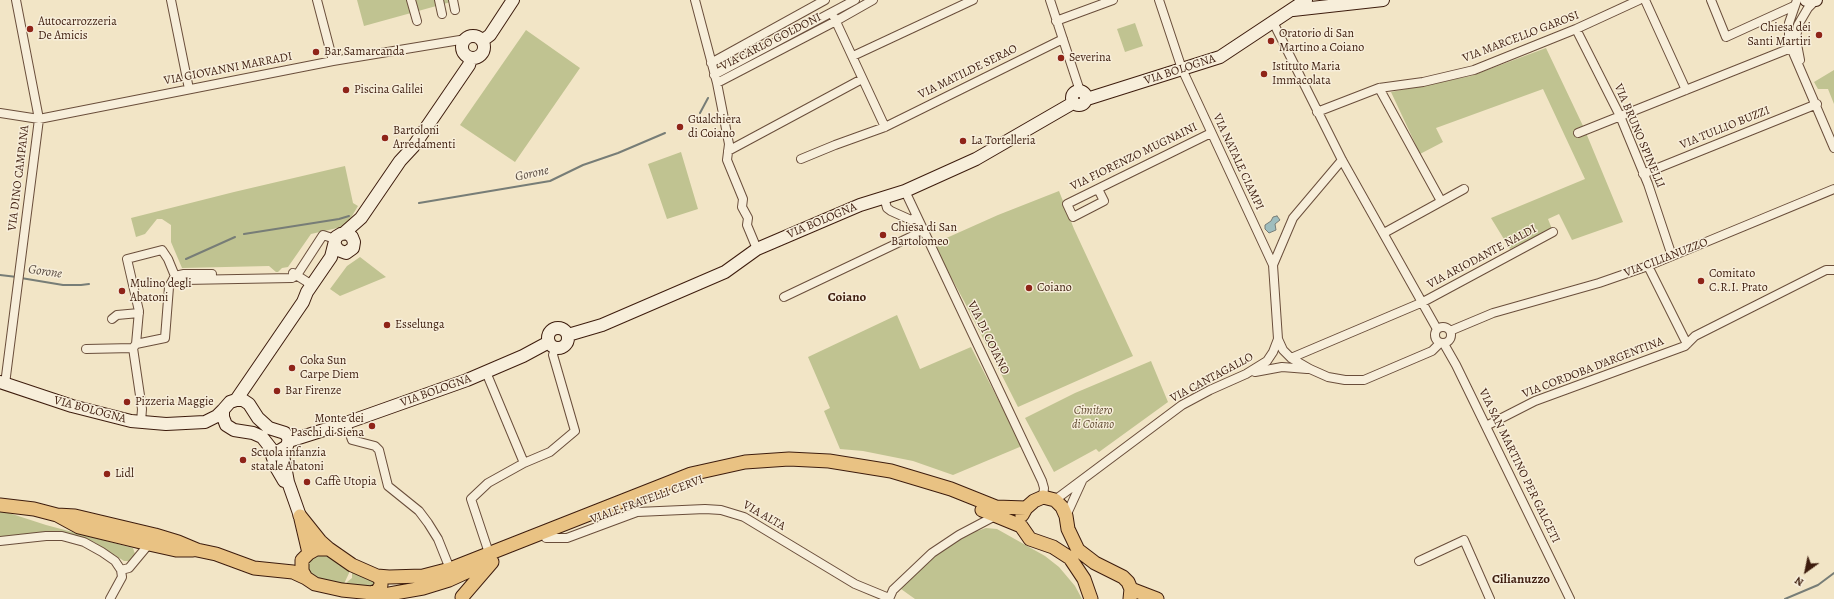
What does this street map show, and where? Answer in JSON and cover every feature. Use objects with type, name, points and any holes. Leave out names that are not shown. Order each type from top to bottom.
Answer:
[{"type":"main road","name":"VIALE FRATELLI CERVI","points":[[230,559],[254,568],[293,572],[315,584],[336,589],[383,593],[449,574],[691,474],[745,462],[789,459],[829,461],[884,470],[951,489],[996,507],[1026,508]]},
{"type":"main road","name":"VIALE FRATELLI CERVI","points":[[491,557],[546,538],[692,481],[744,471],[790,468],[827,468],[889,477],[946,495],[1021,526],[1030,539],[1053,546],[1070,558],[1084,579],[1091,599]]},
{"type":"main road","points":[[0,495],[34,509],[57,515],[75,516],[155,535],[197,550],[230,559],[284,564],[305,557],[316,549],[329,549]]},
{"type":"main road","points":[[1021,526],[1021,516],[1026,508],[1034,501],[1043,497],[1055,500],[1062,507],[1066,516],[1068,529],[1078,550],[1094,563],[1123,578],[1130,594],[1157,599]]},
{"type":"main road","points":[[0,505],[34,509]]},
{"type":"main road","points":[[57,515],[79,527],[176,550],[197,550]]},
{"type":"main road","points":[[300,516],[305,557],[302,571],[306,578]]},
{"type":"main road","name":"VIALE FRATELLI CERVI","points":[[300,516],[320,541],[352,565],[383,593]]},
{"type":"main road","points":[[462,598],[491,557]]},
{"type":"main road","points":[[449,574],[463,585],[464,591],[462,598]]},
{"type":"main road","name":"VIALE FRATELLI CERVI","points":[[383,593],[389,577],[449,574]]},
{"type":"street","name":"VIA DINO CAMPANA","points":[[2,383],[17,287],[39,118],[16,0]]},
{"type":"street","points":[[171,0],[188,89]]},
{"type":"street","points":[[317,0],[332,61]]},
{"type":"street","points":[[411,0],[417,21]]},
{"type":"street","points":[[438,0],[442,14]]},
{"type":"street","points":[[453,0],[456,10]]},
{"type":"street","points":[[236,400],[303,302],[312,284],[331,257],[338,239],[361,218],[406,153],[418,141],[469,65],[469,44],[484,31],[507,0]]},
{"type":"street","points":[[469,44],[490,35],[513,0]]},
{"type":"street","points":[[695,0],[716,79],[730,144],[727,160],[743,199],[742,207],[748,218],[747,224],[757,250]]},
{"type":"street","name":"VIA CARLO GOLDONI","points":[[711,63],[825,0]]},
{"type":"street","name":"VIA CARLO GOLDONI","points":[[716,79],[855,0]]},
{"type":"street","name":"VIA CARLO GOLDONI","points":[[716,79],[836,21],[874,0]]},
{"type":"street","points":[[853,56],[972,0]]},
{"type":"street","points":[[1050,0],[1056,21],[1083,95]]},
{"type":"street","points":[[1056,21],[1113,0]]},
{"type":"street","name":"VIA NATALE CIAMPI","points":[[1159,0],[1182,69],[1273,264]]},
{"type":"street","name":"VIA BOLOGNA","points":[[568,335],[602,325],[725,272],[757,250],[860,205],[905,191],[976,159],[1073,103],[1080,106],[1085,104],[1083,95],[1182,69],[1220,57],[1306,0]]},
{"type":"street","points":[[1290,10],[1320,4],[1382,0]]},
{"type":"street","name":"VIA MARCELLO GAROSI","points":[[1317,112],[1379,88],[1423,82],[1474,70],[1576,29],[1639,0]]},
{"type":"street","points":[[1645,0],[1686,90]]},
{"type":"street","points":[[1711,0],[1726,37],[1795,3]]},
{"type":"street","points":[[1806,0],[1816,0]]},
{"type":"street","points":[[1802,70],[1796,33],[1802,18],[1816,0]]},
{"type":"street","points":[[1795,3],[1789,28],[1791,48],[1802,70],[1834,148]]},
{"type":"street","name":"VIA CARLO GOLDONI","points":[[832,13],[836,21]]},
{"type":"street","points":[[836,21],[885,127]]},
{"type":"street","points":[[1273,22],[1342,160],[1437,329],[1435,337],[1442,343]]},
{"type":"street","name":"VIA BRUNO SPINELLI","points":[[1576,29],[1620,116],[1643,174],[1672,256]]},
{"type":"street","name":"VIA MATILDE SERAO","points":[[801,159],[835,144],[885,127],[1063,39]]},
{"type":"street","name":"VIA GIOVANNI MARRADI","points":[[0,113],[39,118],[332,61],[469,44]]},
{"type":"street","points":[[1578,134],[1791,48]]},
{"type":"street","points":[[728,151],[862,79]]},
{"type":"street","points":[[1379,88],[1441,201]]},
{"type":"street","name":"VIA TULLIO BUZZI","points":[[1643,174],[1816,104]]},
{"type":"street","name":"VIA FIORENZO MUGNAINI","points":[[1098,189],[1104,201],[1073,217],[1067,204],[1211,133]]},
{"type":"street","name":"VIA CANTAGALLO","points":[[1055,500],[1182,405],[1210,390],[1246,374],[1267,361],[1273,352],[1278,339],[1273,264],[1293,218],[1342,160]]},
{"type":"street","points":[[1384,233],[1464,189]]},
{"type":"street","name":"VIA CILIANUZZO","points":[[1278,339],[1282,350],[1291,358],[1310,369],[1328,377],[1345,380],[1364,380],[1432,351],[1442,343],[1448,342],[1451,334],[1493,313],[1599,283],[1648,266],[1834,189]]},
{"type":"street","name":"VIA DI COIANO","points":[[905,191],[1042,481],[1044,488],[1043,497]]},
{"type":"street","points":[[884,197],[887,208],[891,211],[911,220],[916,217]]},
{"type":"street","points":[[784,297],[923,231]]},
{"type":"street","name":"VIA ARIODANTE NALDI","points":[[1291,358],[1423,302],[1553,232]]},
{"type":"street","points":[[140,422],[142,409],[134,346],[139,313],[127,259],[162,250],[168,259],[175,276],[184,280],[292,278],[297,275],[323,235],[338,239]]},
{"type":"street","points":[[1648,266],[1687,344]]},
{"type":"street","name":"VIA CORDOBA D'ARGENTINA","points":[[1486,426],[1535,401],[1687,344],[1695,336],[1826,270],[1834,270]]},
{"type":"street","points":[[297,275],[312,284]]},
{"type":"street","points":[[86,348],[134,346],[165,338],[169,287],[175,276]]},
{"type":"street","points":[[112,319],[117,315],[139,313]]},
{"type":"street","points":[[1437,329],[1444,327],[1451,334]]},
{"type":"street","name":"VIA BOLOGNA","points":[[285,441],[346,423],[486,372],[552,345],[561,348],[566,345],[568,340],[568,335],[564,330],[556,329],[550,334],[552,345]]},
{"type":"street","name":"VIA SAN MARTINO PER GALCETI","points":[[1442,343],[1451,357],[1486,426],[1570,599]]},
{"type":"street","points":[[491,557],[471,499],[488,484],[524,463],[550,452],[575,431],[553,355],[552,345]]},
{"type":"street","points":[[1432,351],[1451,357]]},
{"type":"street","points":[[1246,374],[1282,367],[1310,369]]},
{"type":"street","points":[[249,404],[256,372]]},
{"type":"street","points":[[486,372],[524,463]]},
{"type":"street","name":"VIA BOLOGNA","points":[[2,383],[72,406],[131,421],[183,424]]},
{"type":"street","points":[[183,424],[205,422],[218,416],[230,402],[243,400],[249,404],[264,424],[285,441],[291,492]]},
{"type":"street","points":[[223,410],[223,417],[226,425]]},
{"type":"street","points":[[346,423],[352,440],[375,446],[379,450],[385,480],[388,486],[419,511],[428,523],[438,539],[449,574]]},
{"type":"street","points":[[183,424],[199,426],[226,425],[234,430],[258,435],[265,440],[278,469],[291,492],[300,516]]},
{"type":"street","points":[[269,447],[276,451],[285,441]]},
{"type":"street","name":"VIA CANTAGALLO","points":[[1066,516],[1083,479]]},
{"type":"street","name":"VIA ALTA","points":[[546,538],[567,538],[637,512],[705,509],[721,510],[744,516],[855,584],[889,598]]},
{"type":"street","points":[[889,598],[893,590],[932,553],[959,534],[997,515]]},
{"type":"street","points":[[0,541],[46,536],[72,538],[102,552],[115,561],[121,570],[122,577],[110,599]]},
{"type":"street","points":[[1419,561],[1464,540],[1490,599]]},
{"type":"street","points":[[121,570],[128,568],[149,544]]},
{"type":"green space","points":[[357,0],[458,0],[364,26]]},
{"type":"green space","points":[[1135,23],[1143,46],[1125,52],[1117,29]]},
{"type":"green space","points":[[526,30],[580,68],[515,162],[460,125]]},
{"type":"green space","points":[[1546,48],[1584,128],[1623,222],[1572,240],[1559,214],[1548,219],[1552,229],[1510,249],[1491,218],[1585,179],[1543,89],[1436,128],[1443,142],[1420,154],[1391,92],[1471,76]]},
{"type":"green space","points":[[1834,70],[1834,104],[1828,89],[1818,89],[1814,82]]},
{"type":"green space","points":[[681,152],[698,209],[667,219],[648,164]]},
{"type":"green space","points":[[345,166],[353,203],[358,206],[346,226],[311,234],[288,267],[282,268],[278,272],[269,266],[182,268],[171,242],[171,225],[162,219],[157,219],[145,234],[136,237],[131,218]]},
{"type":"green space","name":"Coiano","points":[[1059,191],[1074,229],[1133,356],[1018,407],[933,244],[998,215]]},
{"type":"green space","points":[[360,257],[386,277],[340,296],[330,289],[347,266]]},
{"type":"green space","points":[[897,315],[920,369],[971,347],[1022,446],[953,475],[913,461],[863,451],[840,449],[824,411],[830,408],[808,357]]},
{"type":"green space","name":"Cimitero di Coiano","points":[[1151,361],[1168,402],[1099,452],[1096,449],[1054,472],[1025,418],[1075,393]]},
{"type":"green space","points":[[0,512],[9,513],[46,525],[133,548],[135,554],[130,561],[124,561],[94,542],[82,537],[0,538]]},
{"type":"green space","points":[[986,528],[997,529],[1045,556],[1059,567],[1075,586],[1082,599],[915,599],[901,589],[900,586],[938,552],[976,529],[977,531]]},
{"type":"green space","points":[[322,553],[350,571],[343,586],[315,579],[309,574],[307,566],[310,558]]},
{"type":"green space","points":[[352,572],[374,578],[372,588],[345,586],[352,578]]},
{"type":"water","points":[[1277,216],[1280,220],[1275,224],[1276,230],[1269,233],[1265,229],[1265,225],[1271,221],[1273,217]]},
{"type":"waterway","name":"Gorone","points":[[700,113],[708,98]]},
{"type":"waterway","name":"Gorone","points":[[419,203],[550,181],[583,165],[618,153],[665,133]]},
{"type":"waterway","name":"Gorone","points":[[244,234],[339,219],[349,216]]},
{"type":"waterway","name":"Gorone","points":[[186,259],[235,237]]},
{"type":"waterway","name":"Gorone","points":[[0,275],[17,277]]},
{"type":"waterway","name":"Gorone","points":[[21,278],[63,285],[89,284]]},
{"type":"waterway","points":[[1785,599],[1818,585],[1834,573]]},
{"type":"place","name":"Autocarrozzeria De Amicis","points":[[30,29]]},
{"type":"place","name":"Chiesa dei Santi Martiri","points":[[1819,35]]},
{"type":"place","name":"Oratorio di San Martino a Coiano","points":[[1271,41]]},
{"type":"place","name":"Bar Samarcanda","points":[[316,52]]},
{"type":"place","name":"Severina","points":[[1061,58]]},
{"type":"place","name":"Istituto Maria Immacolata","points":[[1264,74]]},
{"type":"place","name":"Piscina Galilei","points":[[346,90]]},
{"type":"place","name":"Gualchiera di Coiano","points":[[680,127]]},
{"type":"place","name":"Bartoloni Arredamenti","points":[[385,138]]},
{"type":"place","name":"La Tortelleria","points":[[963,141]]},
{"type":"place","name":"Chiesa di San Bartolomeo","points":[[883,235]]},
{"type":"place","name":"Comitato C.R.I. Prato","points":[[1701,281]]},
{"type":"place","name":"Coiano","points":[[1029,288]]},
{"type":"place","name":"Mulino degli Abatoni","points":[[122,291]]},
{"type":"place","name":"Esselunga","points":[[387,325]]},
{"type":"place","name":"Coka Sun Carpe Diem","points":[[292,368]]},
{"type":"place","name":"Bar Firenze","points":[[277,391]]},
{"type":"place","name":"Pizzeria Maggie","points":[[127,402]]},
{"type":"place","name":"Monte dei Paschi di Siena","points":[[372,426]]},
{"type":"place","name":"Scuola infanzia statale Abatoni","points":[[243,460]]},
{"type":"place","name":"Lidl","points":[[107,474]]},
{"type":"place","name":"Caffè Utopia","points":[[307,482]]},
{"type":"district","name":"Coiano","points":[[847,298]]},
{"type":"district","name":"Cilianuzzo","points":[[1521,580]]}]
